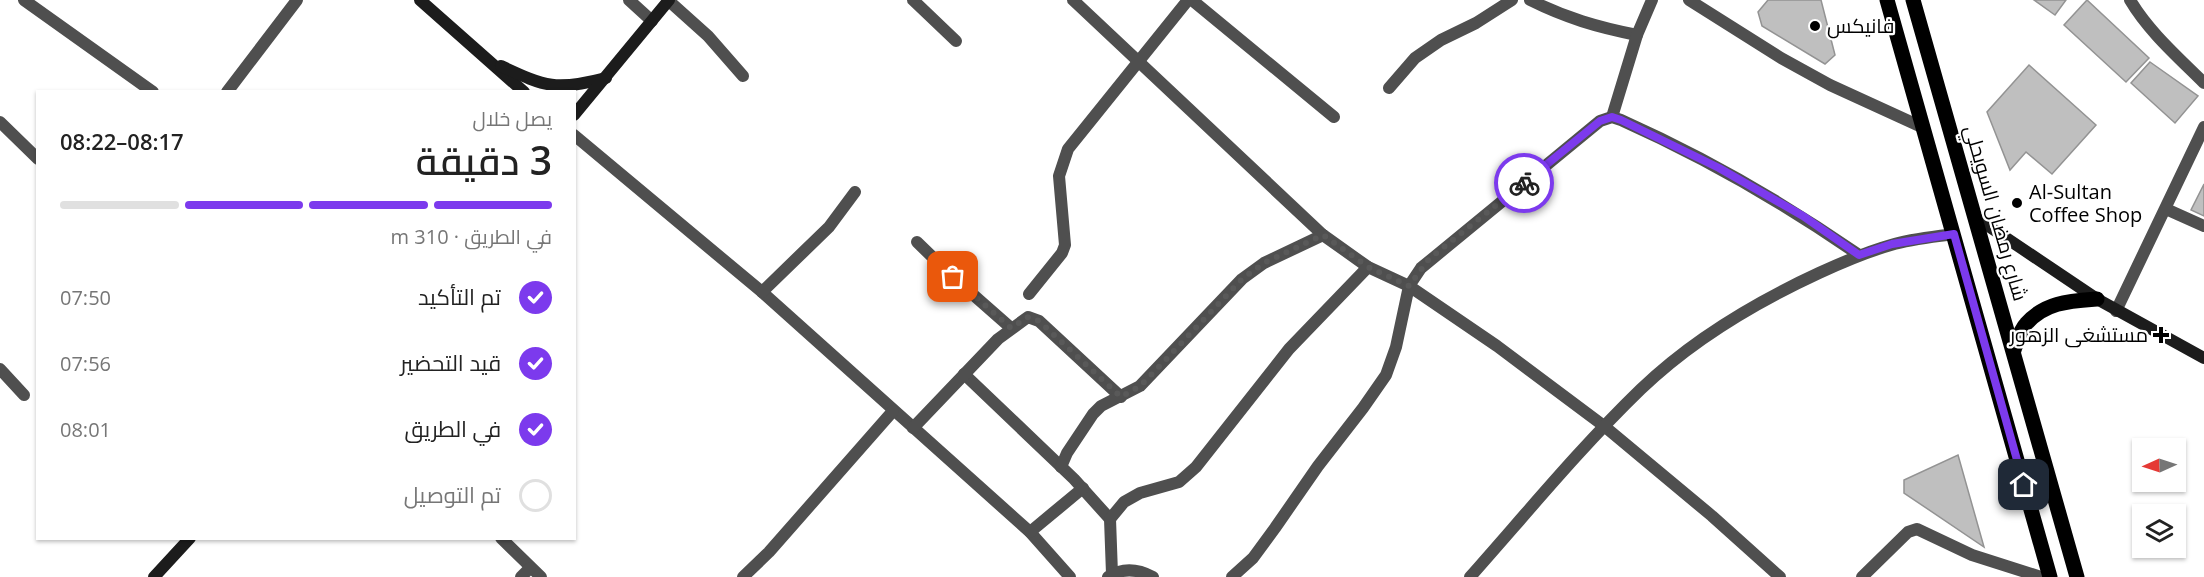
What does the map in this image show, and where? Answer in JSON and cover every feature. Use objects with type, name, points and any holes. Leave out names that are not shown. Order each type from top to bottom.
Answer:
[{"type":"main road","points":[[1887,0],[2050,577]]},
{"type":"main road","name":"شارع رمضان السويحلي","points":[[1913,0],[2078,577]]},
{"type":"main road","points":[[2014,350],[2025,325],[2042,310],[2062,301],[2097,299]]},
{"type":"street","points":[[24,0],[150,90]]},
{"type":"street","points":[[229,90],[297,0]]},
{"type":"street","points":[[420,0],[522,90]]},
{"type":"street","points":[[629,0],[652,21]]},
{"type":"street","points":[[576,113],[669,0],[708,36],[743,76]]},
{"type":"street","points":[[914,0],[956,41]]},
{"type":"street","points":[[1073,0],[1323,235],[1368,267],[1409,286],[1497,346],[1604,426],[1712,516],[1780,577]]},
{"type":"street","points":[[1029,294],[1062,253],[1065,244],[1059,176],[1068,148],[1190,0],[1334,117]]},
{"type":"street","points":[[1389,88],[1424,52],[1512,0]]},
{"type":"street","points":[[1530,0],[1559,15],[1637,35]]},
{"type":"street","points":[[1612,117],[1637,35],[1652,0]]},
{"type":"street","points":[[1689,0],[1781,58],[1830,85],[1924,128]]},
{"type":"street","points":[[2130,0],[2138,13],[2167,46],[2204,82]]},
{"type":"street","points":[[489,61],[536,82],[553,86],[576,86],[606,78]]},
{"type":"street","points":[[502,73],[513,90]]},
{"type":"street","points":[[1232,577],[1253,558],[1270,536],[1318,466],[1386,375],[1396,347],[1409,286],[1429,259],[1600,121],[1612,117],[1631,124],[1719,168],[1803,216],[1859,255]]},
{"type":"street","points":[[0,122],[36,157]]},
{"type":"street","points":[[2116,311],[2204,127]]},
{"type":"street","points":[[576,137],[762,292],[1030,532],[1070,577]]},
{"type":"street","points":[[762,292],[829,226],[855,192]]},
{"type":"street","points":[[2166,209],[2204,226]]},
{"type":"street","points":[[1975,217],[2116,311],[2204,358]]},
{"type":"street","points":[[1470,577],[1604,426],[1690,347],[1729,320],[1783,289],[1859,255],[1892,244],[1954,234]]},
{"type":"street","points":[[1061,467],[1067,453],[1093,414],[1101,406],[1140,386],[1242,279],[1264,263],[1323,235]]},
{"type":"street","points":[[917,242],[1011,328]]},
{"type":"street","points":[[1153,577],[1141,571],[1126,570],[1110,576],[1110,519],[1124,502],[1140,493],[1179,482],[1196,467],[1289,349],[1368,267]]},
{"type":"street","points":[[913,428],[1011,328],[1028,317],[1039,321],[1121,397]]},
{"type":"street","points":[[0,369],[24,395]]},
{"type":"street","points":[[964,374],[1083,488],[1110,519]]},
{"type":"street","points":[[742,577],[769,552],[893,411]]},
{"type":"street","points":[[1030,532],[1083,488]]},
{"type":"street","points":[[1862,577],[1908,532],[1917,529],[1971,555],[2041,577]]},
{"type":"street","points":[[154,577],[188,540]]},
{"type":"street","points":[[502,540],[526,572],[541,577]]},
{"type":"building","points":[[1768,0],[1821,0],[1835,55],[1825,64],[1762,26],[1758,12]]},
{"type":"building","points":[[2034,0],[2066,0],[2055,15]]},
{"type":"building","points":[[2087,0],[2149,58],[2126,82],[2064,25]]},
{"type":"building","points":[[2150,62],[2198,96],[2175,123],[2131,83]]},
{"type":"building","points":[[2029,65],[2096,125],[2052,174],[2026,152],[2010,170],[1987,112]]},
{"type":"building","points":[[2204,184],[2204,216],[2191,210]]},
{"type":"building","points":[[1958,455],[1984,547],[1904,493],[1904,480]]},
{"type":"way so far","points":[[953,277],[1011,328],[1028,317],[1039,321],[1121,397],[1140,386],[1242,279],[1286,251],[1323,235],[1368,267],[1409,286],[1429,259],[1524,183]]},
{"type":"place","name":"فانيكس","points":[[1815,26]]},
{"type":"place","name":"Al-Sultan Coffee Shop","points":[[2017,203]]},
{"type":"place","name":"مستشغى الزهور","points":[[2161,335]]},
{"type":"route","points":[[1524,183],[1600,121],[1612,117],[1631,124],[1719,168],[1803,216],[1859,255],[1919,238],[1954,234],[2024,485]]}]
